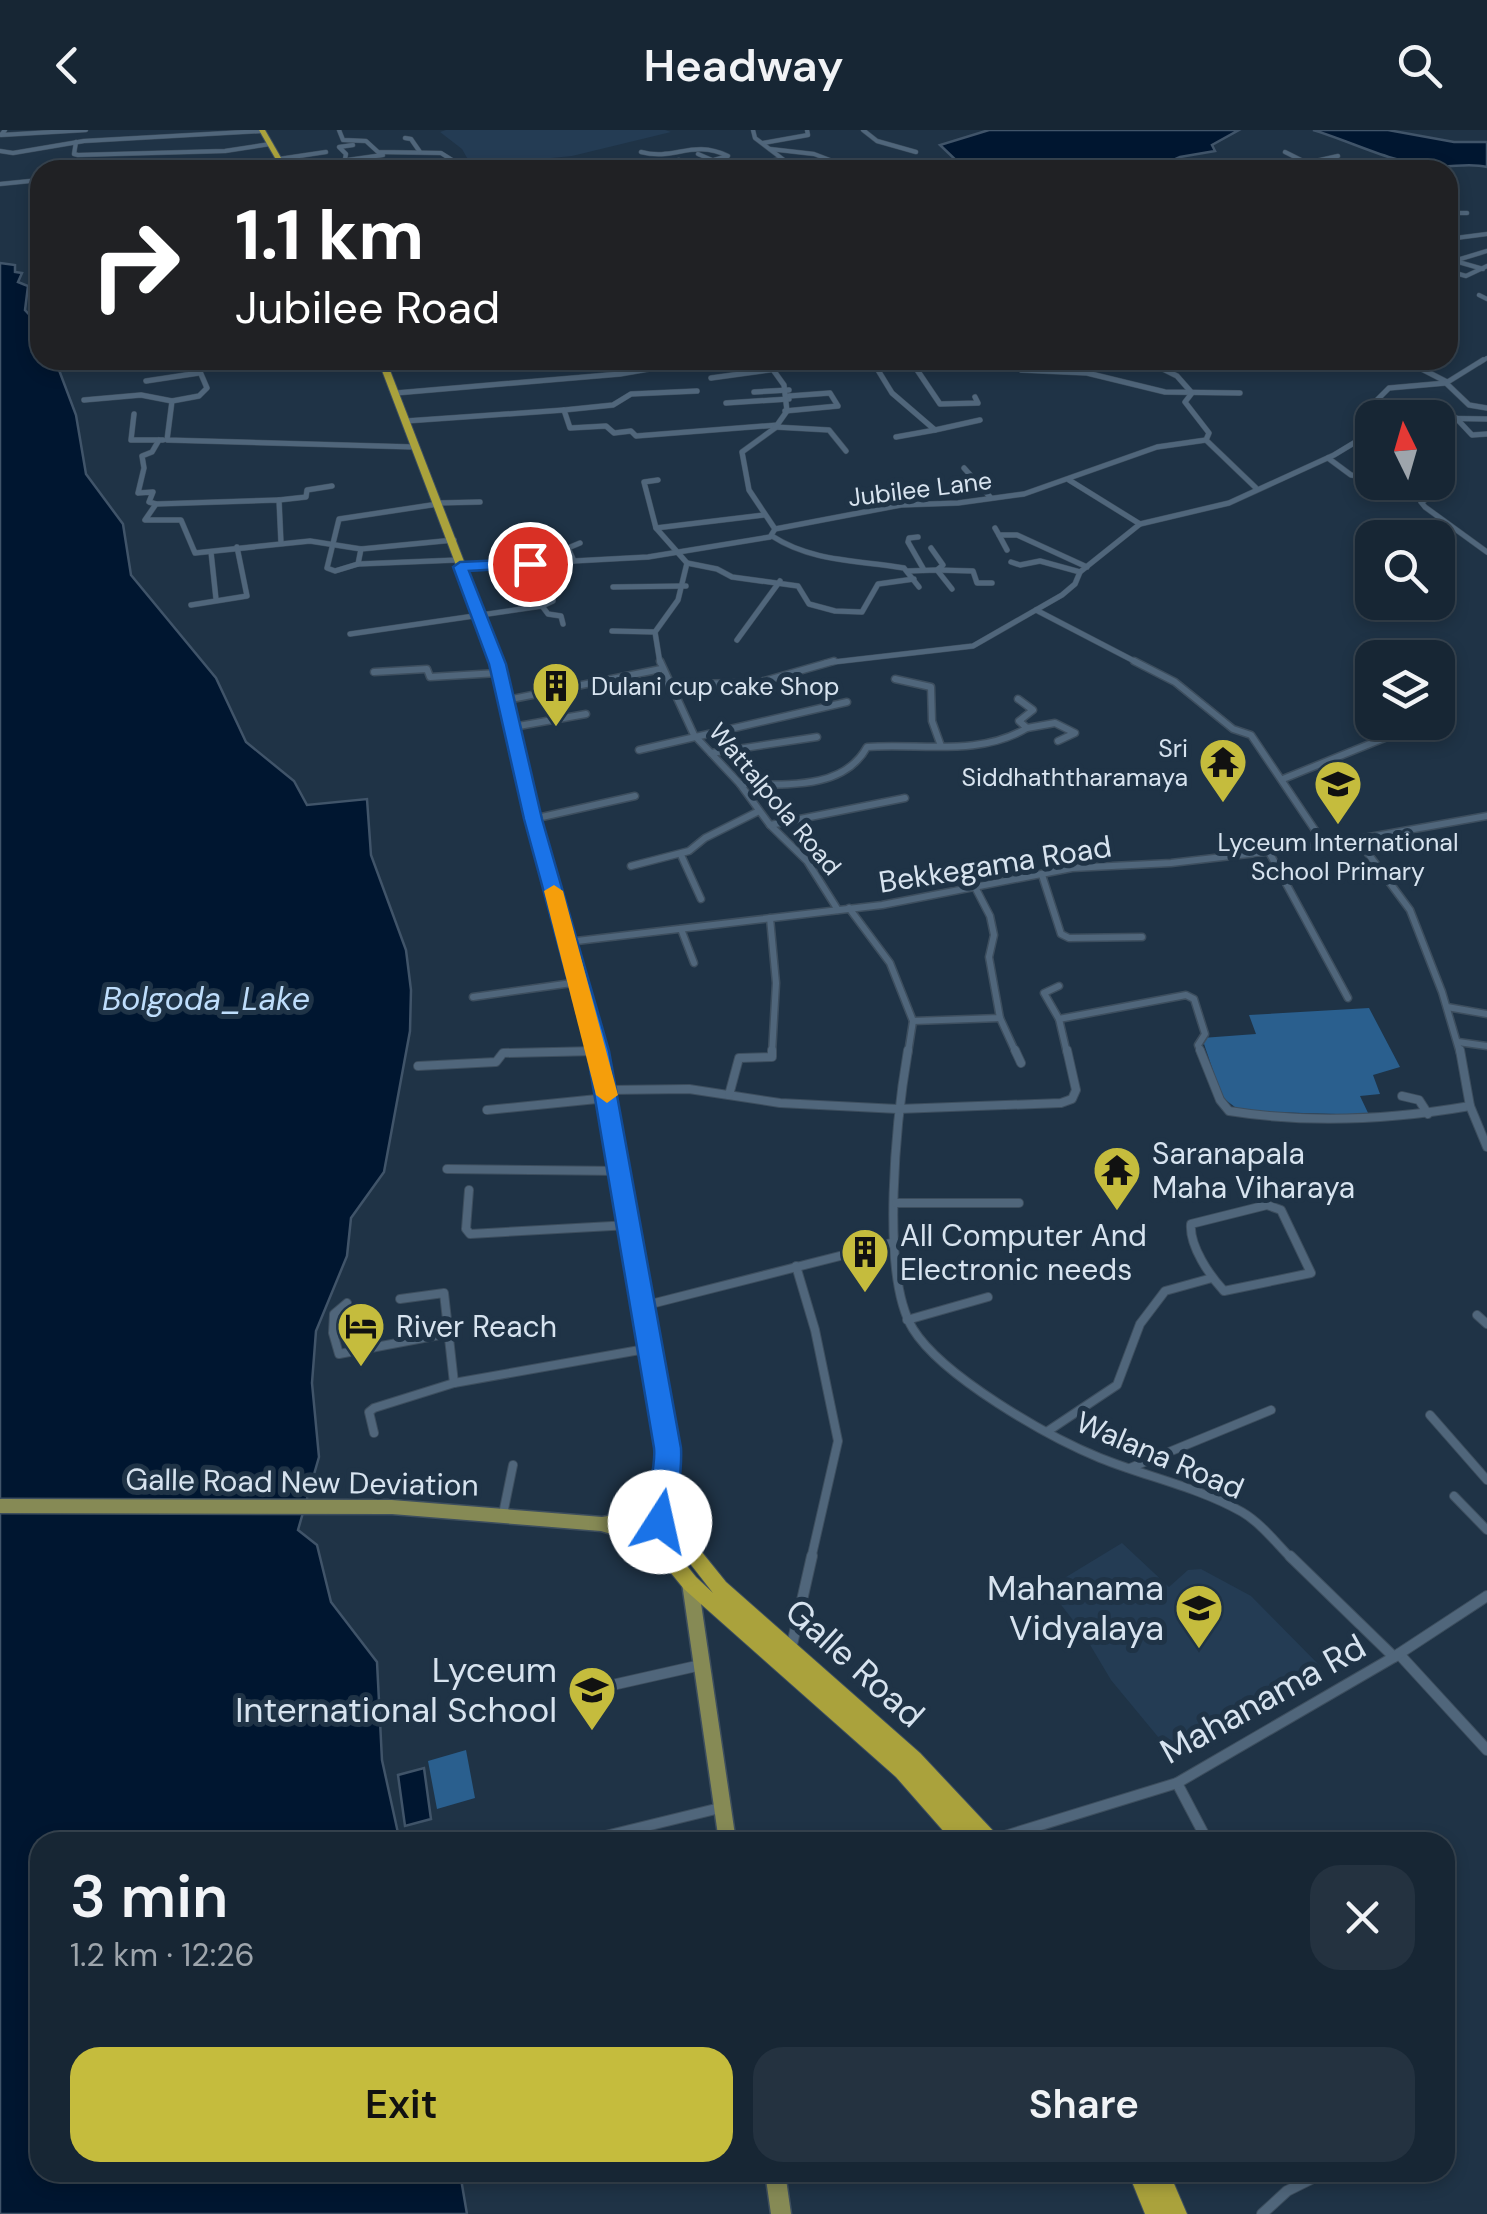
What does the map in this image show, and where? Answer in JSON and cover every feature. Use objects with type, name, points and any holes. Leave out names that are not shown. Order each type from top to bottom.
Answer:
[{"type":"highway","points":[[262,130],[279,159]]},
{"type":"highway","points":[[387,370],[454,540],[458,564],[479,613],[507,700],[533,819],[598,1051],[678,1510],[663,1531]]},
{"type":"highway","name":"Galle Road","points":[[663,1531],[720,1588],[914,1759],[980,1832]]},
{"type":"highway","name":"Galle Road","points":[[663,1531],[690,1583],[902,1771],[956,1832]]},
{"type":"highway","points":[[1142,2182],[1156,2214]]},
{"type":"highway","points":[[1162,2182],[1176,2214]]},
{"type":"main road","name":"Galle Road New Deviation","points":[[0,1506],[431,1509],[602,1524],[638,1538],[663,1531]]},
{"type":"main road","points":[[690,1583],[727,1832]]},
{"type":"main road","points":[[776,2182],[781,2214]]},
{"type":"street","points":[[6,130],[2,135],[14,138]]},
{"type":"street","points":[[0,141],[86,130],[84,141]]},
{"type":"street","points":[[128,130],[128,139]]},
{"type":"street","points":[[0,151],[84,141],[262,130]]},
{"type":"street","points":[[339,130],[344,140],[368,143],[383,153]]},
{"type":"street","points":[[753,130],[752,135],[782,159]]},
{"type":"street","points":[[763,142],[808,135],[807,130]]},
{"type":"street","points":[[862,130],[876,141],[916,152]]},
{"type":"street","points":[[8,151],[14,138]]},
{"type":"street","points":[[145,152],[147,138]]},
{"type":"street","points":[[405,138],[411,139],[420,152]]},
{"type":"street","points":[[641,152],[653,155],[696,141],[714,146],[728,156],[712,160],[698,154]]},
{"type":"street","points":[[76,142],[74,154],[78,156],[225,151],[270,144]]},
{"type":"street","points":[[345,158],[339,147],[368,143]]},
{"type":"street","points":[[770,148],[833,160]]},
{"type":"street","points":[[279,159],[326,152]]},
{"type":"street","points":[[334,160],[420,152],[441,153],[452,160]]},
{"type":"street","points":[[1286,152],[1301,160]]},
{"type":"street","points":[[828,158],[835,154]]},
{"type":"street","points":[[1320,160],[1338,156]]},
{"type":"street","points":[[777,160],[782,159]]},
{"type":"street","points":[[0,184],[30,181]]},
{"type":"street","points":[[1458,212],[1467,212]]},
{"type":"street","points":[[1458,242],[1487,234]]},
{"type":"street","points":[[1458,258],[1487,251]]},
{"type":"street","points":[[1458,262],[1485,268]]},
{"type":"street","points":[[1458,273],[1466,276],[1485,268]]},
{"type":"street","points":[[1479,295],[1487,299]]},
{"type":"street","points":[[1377,400],[1389,388],[1446,382],[1485,360]]},
{"type":"street","points":[[84,400],[141,395],[172,401],[202,394],[208,388],[197,370]]},
{"type":"street","points":[[396,393],[643,370]]},
{"type":"street","points":[[711,378],[748,370]]},
{"type":"street","points":[[774,370],[789,395],[785,412],[776,426],[742,452],[749,490],[774,532],[793,550],[822,552],[835,562],[878,562],[908,571],[973,572],[977,583],[992,582]]},
{"type":"street","points":[[878,370],[892,394],[934,430]]},
{"type":"street","points":[[919,370],[940,404],[978,402],[975,397]]},
{"type":"street","points":[[1021,370],[1087,373],[1150,389],[1240,393]]},
{"type":"street","points":[[1165,370],[1177,376],[1192,393]]},
{"type":"street","points":[[1423,370],[1446,382],[1470,405],[1487,408]]},
{"type":"street","points":[[146,381],[198,373]]},
{"type":"street","points":[[406,421],[613,405],[634,394],[697,391]]},
{"type":"street","points":[[754,392],[789,395]]},
{"type":"street","points":[[1192,393],[1185,402],[1209,433],[1206,440],[1256,488]]},
{"type":"street","points":[[726,403],[830,394],[838,406],[785,412]]},
{"type":"street","points":[[168,440],[172,401]]},
{"type":"street","points":[[564,410],[570,428],[606,426],[614,433],[631,432],[636,436],[776,426],[829,430],[846,451]]},
{"type":"street","points":[[134,414],[131,440],[414,446]]},
{"type":"street","points":[[1456,418],[1487,420]]},
{"type":"street","points":[[1456,418],[1472,435],[1487,434]]},
{"type":"street","points":[[896,437],[980,420]]},
{"type":"street","points":[[159,440],[152,452],[142,456],[144,468],[138,492],[153,492],[149,502],[156,504],[306,498],[307,490],[332,486]]},
{"type":"street","name":"Jubilee Lane","points":[[358,564],[574,561],[679,552],[901,505],[1024,494],[1157,446],[1206,440]]},
{"type":"street","points":[[668,684],[757,683],[836,660],[973,646],[1076,584],[1080,572],[1140,524],[1229,503],[1355,442]]},
{"type":"street","points":[[1328,458],[1344,472],[1355,474]]},
{"type":"street","points":[[964,468],[991,498]]},
{"type":"street","points":[[612,632],[654,632],[672,615],[686,586],[687,563],[656,528],[644,482],[658,480]]},
{"type":"street","points":[[1069,480],[1140,524]]},
{"type":"street","points":[[279,500],[281,542]]},
{"type":"street","points":[[1424,500],[1420,502],[1425,507],[1487,552]]},
{"type":"street","points":[[361,548],[358,564],[336,571],[326,568],[339,520],[438,504],[480,502]]},
{"type":"street","points":[[156,504],[146,520],[181,520],[195,553],[281,542],[361,548],[454,540]]},
{"type":"street","points":[[656,528],[764,515]]},
{"type":"street","points":[[995,528],[1007,550]]},
{"type":"street","points":[[999,535],[1017,535],[1087,567]]},
{"type":"street","points":[[918,537],[909,538],[908,542],[924,570]]},
{"type":"street","points":[[574,561],[568,548],[580,544]]},
{"type":"street","points":[[191,605],[248,593],[237,546]]},
{"type":"street","points":[[931,548],[943,566],[938,570]]},
{"type":"street","points":[[211,552],[216,599]]},
{"type":"street","points":[[1011,562],[1020,565],[1040,561],[1080,572]]},
{"type":"street","points":[[687,563],[717,569],[732,577],[780,581],[803,589],[801,594],[818,608],[857,613],[862,612],[878,584],[914,579]]},
{"type":"street","points":[[938,570],[952,589]]},
{"type":"street","points":[[908,571],[919,587]]},
{"type":"street","points":[[737,640],[752,617],[770,602],[780,581]]},
{"type":"street","points":[[614,587],[686,586]]},
{"type":"street","points":[[350,634],[542,606],[553,601],[553,590]]},
{"type":"street","points":[[542,606],[548,614],[560,616],[562,624]]},
{"type":"street","points":[[1036,610],[1175,682],[1233,729],[1251,735],[1325,845]]},
{"type":"street","name":"Wattalpola Road","points":[[654,632],[661,669],[694,734],[740,784],[770,825],[807,862],[838,910]]},
{"type":"street","points":[[374,672],[427,669],[430,677],[498,673]]},
{"type":"street","points":[[507,700],[661,669]]},
{"type":"street","points":[[895,679],[932,689],[932,721],[941,746]]},
{"type":"street","points":[[1018,699],[1033,710],[1020,721],[1027,728]]},
{"type":"street","points":[[639,750],[694,734],[847,702]]},
{"type":"street","points":[[513,726],[586,714]]},
{"type":"street","points":[[740,784],[847,774],[865,759],[867,748],[1004,740],[1027,728],[1055,723],[1075,733],[1058,741]]},
{"type":"street","points":[[711,753],[816,737]]},
{"type":"street","points":[[1283,779],[1377,740]]},
{"type":"street","points":[[533,819],[634,796]]},
{"type":"street","points":[[770,825],[905,798]]},
{"type":"street","points":[[631,866],[680,854],[760,811]]},
{"type":"street","name":"Bekkegama Road","points":[[568,942],[838,910],[976,889],[1072,868],[1171,863],[1325,845],[1487,816]]},
{"type":"street","points":[[1358,840],[1379,873],[1408,904],[1447,1007],[1470,1106],[1487,1147]]},
{"type":"street","points":[[1269,852],[1348,998]]},
{"type":"street","points":[[680,854],[702,899]]},
{"type":"street","points":[[1042,875],[1061,934],[1069,938],[1142,937]]},
{"type":"street","points":[[976,889],[990,916],[994,935],[989,958],[1000,1018],[1022,1064]]},
{"type":"street","points":[[849,908],[890,963],[913,1021],[1000,1018]]},
{"type":"street","points":[[729,1095],[739,1058],[772,1057],[776,983],[770,918]]},
{"type":"street","points":[[681,929],[694,963]]},
{"type":"street","points":[[474,996],[580,982]]},
{"type":"street","points":[[487,1110],[606,1094],[689,1090],[780,1102],[898,1108],[1017,1106],[1072,1099],[1076,1090],[1074,1071],[1059,1019],[1044,993],[1059,986]]},
{"type":"street","points":[[1059,1019],[1186,995],[1194,999],[1206,1034],[1198,1045],[1228,1110],[1308,1120],[1358,1121],[1470,1106]]},
{"type":"street","points":[[1447,1007],[1487,1014]]},
{"type":"street","name":"Walana Road","points":[[913,1021],[898,1108],[895,1242],[901,1302],[907,1320],[942,1361],[975,1390],[1097,1458],[1209,1496],[1246,1514],[1487,1750]]},
{"type":"street","points":[[1458,1042],[1487,1046]]},
{"type":"street","points":[[418,1066],[496,1062],[503,1053],[598,1051]]},
{"type":"street","points":[[1402,1096],[1419,1100],[1428,1114]]},
{"type":"street","points":[[447,1169],[621,1172]]},
{"type":"street","points":[[469,1190],[466,1229],[470,1234],[630,1226]]},
{"type":"street","points":[[896,1203],[1019,1203]]},
{"type":"street","points":[[1267,1205],[1281,1210],[1311,1272],[1224,1290],[1212,1278],[1190,1233],[1191,1224],[1267,1205]]},
{"type":"street","points":[[643,1306],[895,1242]]},
{"type":"street","points":[[791,1648],[838,1441],[815,1330],[796,1266]]},
{"type":"street","points":[[1048,1431],[1117,1385],[1140,1324],[1164,1291],[1212,1278]]},
{"type":"street","points":[[400,1299],[444,1293],[454,1383]]},
{"type":"street","points":[[907,1320],[988,1297]]},
{"type":"street","points":[[347,1304],[334,1314],[333,1333],[339,1354],[450,1334]]},
{"type":"street","points":[[1478,1315],[1487,1324]]},
{"type":"street","points":[[374,1434],[369,1412],[374,1408],[454,1383],[651,1348]]},
{"type":"street","points":[[1130,1468],[1271,1410]]},
{"type":"street","points":[[1430,1415],[1487,1480]]},
{"type":"street","points":[[503,1514],[513,1464]]},
{"type":"street","points":[[1454,1496],[1487,1530]]},
{"type":"street","name":"Mahanama Rd","points":[[1021,1832],[1177,1783],[1395,1657],[1487,1596]]},
{"type":"street","points":[[577,1692],[701,1665]]},
{"type":"street","points":[[1177,1783],[1203,1832]]},
{"type":"street","points":[[621,1832],[724,1807]]},
{"type":"street","points":[[1262,2214],[1287,2191],[1305,2182]]},
{"type":"shaded area","points":[[440,132],[671,132],[572,156],[468,160],[462,149]]},
{"type":"shaded area","points":[[1369,1008],[1400,1067],[1373,1075],[1380,1094],[1360,1096],[1369,1115],[1240,1111],[1222,1097],[1202,1038],[1256,1034],[1249,1015]]},
{"type":"shaded area","name":"Mahanama Vidyalaya","points":[[1122,1543],[1169,1587],[1188,1570],[1201,1569],[1251,1596],[1321,1667],[1285,1698],[1178,1761],[1111,1680],[1083,1633],[1048,1588]]},
{"type":"shaded area","points":[[466,1750],[475,1798],[437,1809],[428,1761]]},
{"type":"water","points":[[989,130],[1239,130],[1212,145],[1215,151],[1173,160],[956,160],[940,145]]},
{"type":"water","points":[[1313,130],[1388,130],[1454,142],[1487,142],[1487,167],[1458,165],[1458,160],[1402,160]]},
{"type":"water","name":"Bolgoda_Lake","points":[[0,263],[15,265],[15,272],[22,273],[18,282],[28,286],[25,310],[30,315],[30,370],[59,370],[76,415],[86,474],[123,524],[131,575],[216,678],[246,742],[294,781],[307,805],[367,799],[371,855],[406,950],[411,990],[410,1031],[384,1172],[351,1218],[347,1256],[316,1331],[312,1383],[319,1457],[298,1530],[317,1545],[331,1602],[377,1662],[382,1760],[398,1832],[30,1832],[30,2182],[462,2182],[467,2214],[0,2214]]},
{"type":"water","points":[[424,1768],[431,1819],[405,1826],[398,1775]]},
{"type":"slow traffic","points":[[554,891],[607,1095]]},
{"type":"place","name":"Dulani cup cake Shop","points":[[556,728]]},
{"type":"place","name":"Sri Siddhaththaramaya","points":[[1223,804]]},
{"type":"place","name":"Lyceum International School Primary","points":[[1338,826]]},
{"type":"place","name":"Saranapala Maha Viharaya","points":[[1117,1212]]},
{"type":"place","name":"All Computer And Electronic needs","points":[[865,1294]]},
{"type":"place","name":"River Reach","points":[[361,1368]]},
{"type":"place","name":"Mahanama Vidyalaya","points":[[1199,1650]]},
{"type":"place","name":"Lyceum International School","points":[[592,1732]]},
{"type":"route","points":[[530,564],[460,567],[498,664],[533,819],[598,1051],[668,1448],[670,1470],[664,1483],[660,1522]]}]
